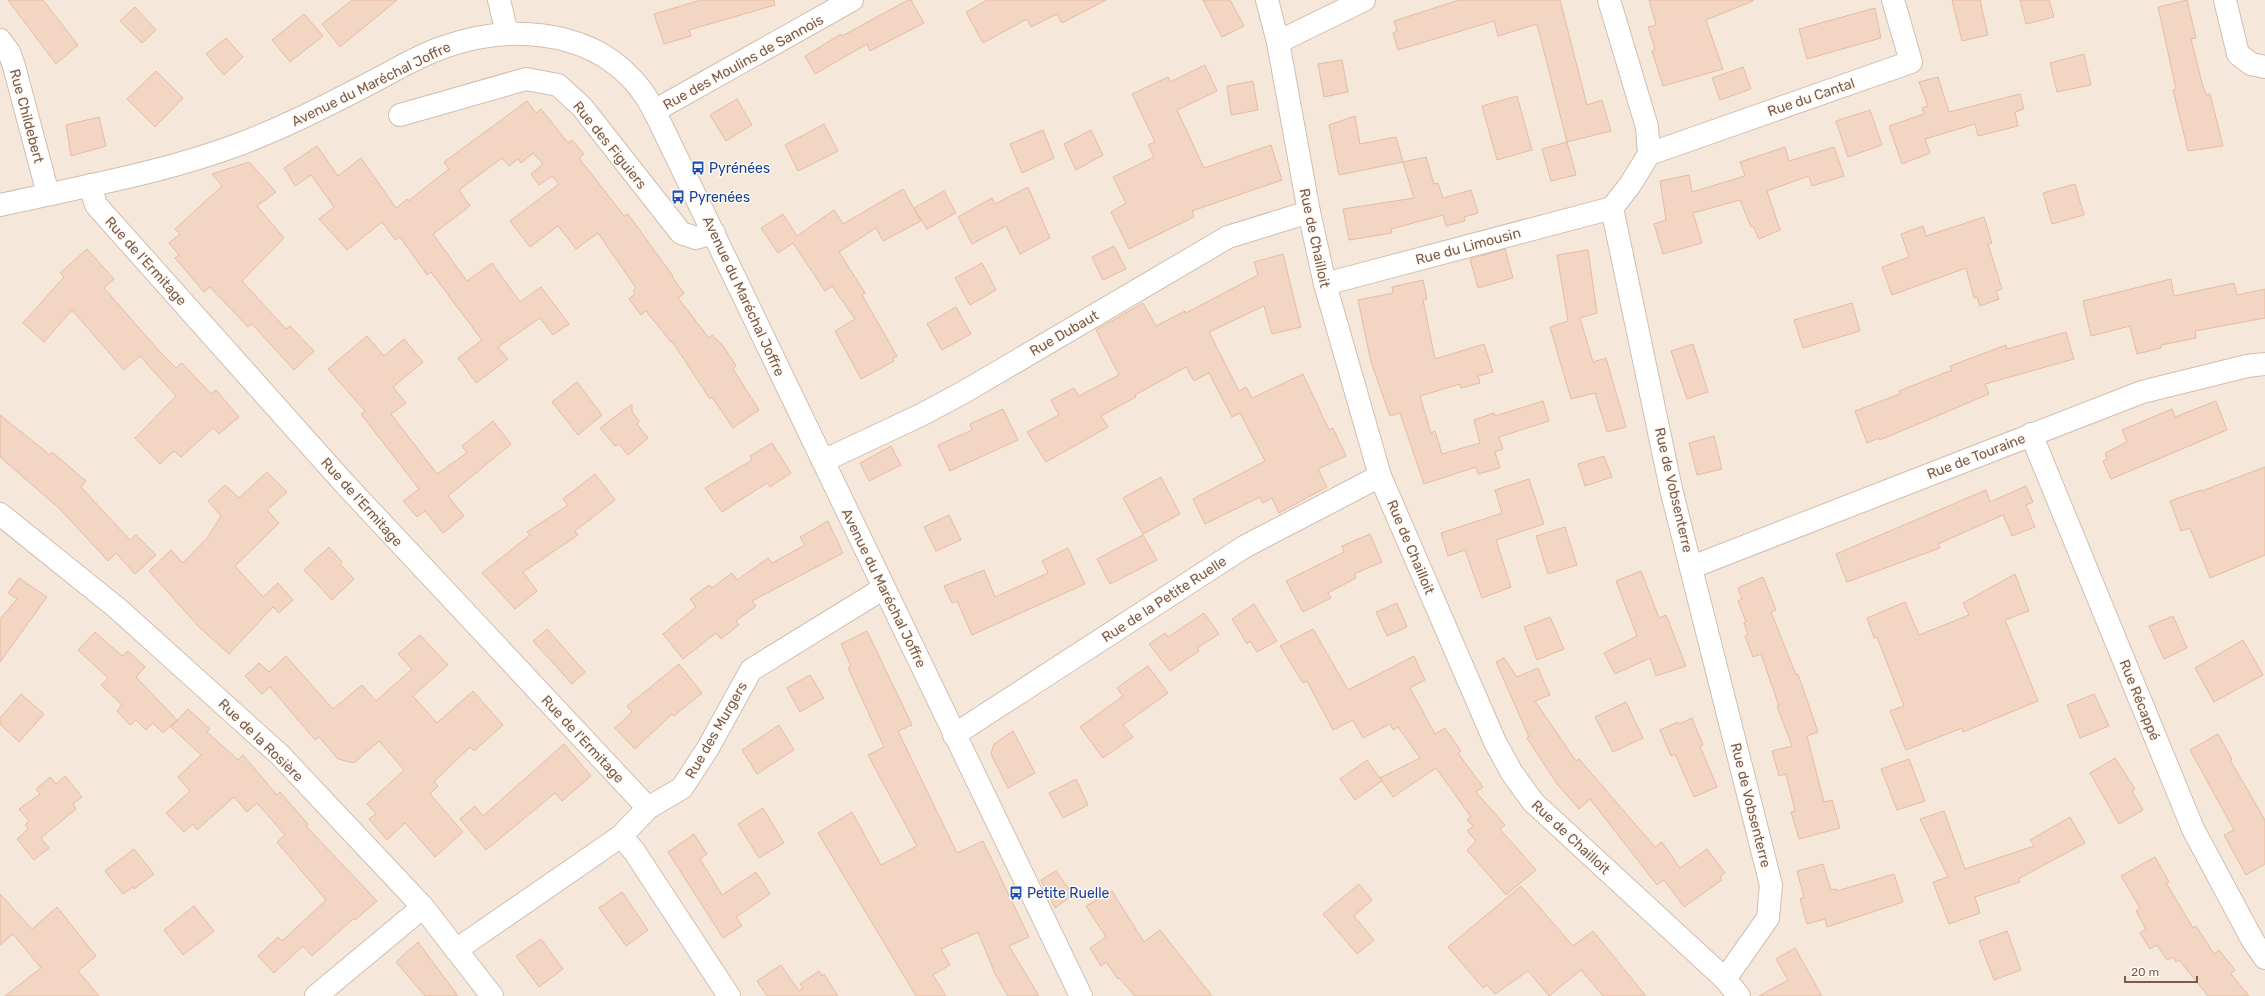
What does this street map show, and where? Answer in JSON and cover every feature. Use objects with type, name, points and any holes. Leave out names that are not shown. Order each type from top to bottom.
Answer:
[{"type":"street","points":[[500,0],[507,34]]},
{"type":"street","name":"Rue des Moulins de Sannois","points":[[654,111],[852,0]]},
{"type":"street","name":"Rue de Chailloit","points":[[1267,0],[1278,42],[1308,212],[1325,284],[1380,476],[1495,742],[1512,773],[1533,802],[1725,979],[1739,996]]},
{"type":"street","points":[[1278,42],[1364,0]]},
{"type":"street","points":[[1609,0],[1647,126],[1649,154],[1630,185],[1612,208]]},
{"type":"street","name":"Rue du Cantal","points":[[1649,154],[1912,62],[1893,0]]},
{"type":"street","points":[[2225,0],[2238,54],[2251,64],[2265,67]]},
{"type":"street","name":"Avenue du Maréchal Joffre","points":[[0,205],[200,158],[241,144],[317,111],[443,47],[461,41],[507,34],[558,38],[574,42],[603,56],[630,77],[654,111],[714,232],[954,735],[1081,996]]},
{"type":"street","name":"Rue Childebert","points":[[0,40],[9,52],[14,66],[48,194]]},
{"type":"street","name":"Rue des Figuiers","points":[[400,115],[526,79],[558,85],[582,107],[682,233],[696,238],[714,232]]},
{"type":"street","name":"Rue de l'Ermitage","points":[[90,185],[96,205],[334,471],[648,808]]},
{"type":"street","name":"Rue du Limousin","points":[[1325,284],[1612,208]]},
{"type":"street","name":"Rue de Vobsenterre","points":[[1612,208],[1671,489],[1692,567],[1771,885],[1768,918],[1725,979]]},
{"type":"street","name":"Rue Dubaut","points":[[823,461],[964,392],[1228,237],[1308,212]]},
{"type":"street","name":"Rue de Touraine","points":[[1692,567],[2142,392],[2247,366],[2265,364]]},
{"type":"street","name":"Rue Récappé","points":[[2031,434],[2193,829],[2253,941],[2265,958]]},
{"type":"street","name":"Rue de la Petite Ruelle","points":[[954,735],[1244,547],[1380,476]]},
{"type":"street","name":"Rue de la Rosière","points":[[0,514],[117,608],[280,755],[423,907],[492,996]]},
{"type":"street","name":"Rue des Murgers","points":[[456,950],[621,836],[648,808],[682,788],[708,748],[751,670],[884,588]]},
{"type":"street","points":[[621,836],[634,851],[729,996]]},
{"type":"street","points":[[316,996],[423,907]]},
{"type":"shaded area","points":[[0,0],[2265,0],[2265,996],[0,996]]},
{"type":"building","points":[[8,0],[43,0],[78,45],[56,64]]},
{"type":"building","points":[[352,0],[397,0],[340,47],[322,24]]},
{"type":"building","points":[[701,0],[774,0],[775,5],[689,30],[691,36],[664,44],[654,14]]},
{"type":"building","points":[[908,0],[911,0],[924,23],[870,51],[867,44],[815,74],[805,56],[841,34],[842,36]]},
{"type":"building","points":[[987,0],[1106,0],[1062,23],[1057,14],[1031,27],[1027,19],[983,43],[966,12]]},
{"type":"building","points":[[1203,0],[1230,0],[1244,26],[1222,37]]},
{"type":"building","points":[[1459,0],[1560,0],[1587,105],[1602,100],[1611,131],[1567,142],[1537,24],[1498,36],[1494,21],[1398,50],[1393,33],[1397,31],[1394,21]]},
{"type":"building","points":[[1649,0],[1753,1],[1706,20],[1723,69],[1663,86],[1652,51],[1655,49],[1648,27],[1656,25]]},
{"type":"building","points":[[1952,0],[1980,0],[1988,35],[1962,41]]},
{"type":"building","points":[[2020,0],[2049,0],[2054,17],[2026,24]]},
{"type":"building","points":[[2187,0],[2196,38],[2191,39],[2206,95],[2210,94],[2223,146],[2188,151],[2173,90],[2176,89],[2158,7]]},
{"type":"building","points":[[135,7],[156,30],[142,43],[120,21]]},
{"type":"building","points":[[1875,8],[1881,38],[1807,59],[1799,29]]},
{"type":"building","points":[[304,14],[323,36],[290,62],[272,40]]},
{"type":"building","points":[[226,38],[243,57],[224,75],[206,54]]},
{"type":"building","points":[[2084,54],[2091,85],[2057,92],[2050,63]]},
{"type":"building","points":[[1342,60],[1348,92],[1324,97],[1318,64]]},
{"type":"building","points":[[1205,65],[1217,91],[1177,110],[1204,168],[1271,145],[1282,180],[1192,211],[1194,217],[1129,249],[1111,212],[1126,203],[1113,177],[1154,157],[1148,145],[1155,142],[1132,94],[1168,77],[1170,82]]},
{"type":"building","points":[[1743,67],[1751,89],[1720,100],[1712,78]]},
{"type":"building","points":[[156,71],[183,98],[155,127],[127,99]]},
{"type":"building","points":[[1938,77],[1949,112],[2020,94],[2024,109],[2015,112],[2018,126],[1978,136],[1975,124],[1925,139],[1930,153],[1902,164],[1889,126],[1924,114],[1922,108],[1928,106],[1919,82]]},
{"type":"building","points":[[1253,81],[1258,110],[1231,115],[1227,86]]},
{"type":"building","points":[[1517,96],[1532,150],[1497,160],[1482,106]]},
{"type":"building","points":[[737,99],[752,125],[726,141],[710,115]]},
{"type":"building","points":[[527,101],[536,113],[541,109],[568,143],[572,140],[584,154],[579,158],[624,216],[628,214],[673,276],[672,277],[684,293],[678,298],[709,338],[712,335],[724,347],[736,366],[733,369],[759,410],[733,428],[712,397],[710,399],[672,341],[671,342],[646,311],[641,315],[629,299],[635,294],[633,291],[636,288],[598,233],[576,249],[558,226],[530,247],[510,221],[559,184],[552,176],[539,185],[531,174],[543,164],[533,153],[521,163],[518,159],[509,166],[502,158],[459,190],[470,206],[433,234],[467,281],[492,263],[520,302],[541,287],[569,324],[553,335],[540,318],[498,347],[508,359],[476,383],[458,358],[482,340],[431,272],[427,275],[400,237],[395,240],[382,222],[347,250],[319,219],[334,207],[311,175],[295,186],[284,168],[317,146],[338,176],[361,158],[396,208],[407,199],[408,201],[449,169],[444,162]]},
{"type":"building","points":[[1870,110],[1882,145],[1848,157],[1836,121]]},
{"type":"building","points":[[1355,116],[1360,144],[1396,137],[1403,162],[1339,175],[1329,125]]},
{"type":"building","points":[[99,117],[106,146],[71,156],[66,125]]},
{"type":"building","points":[[824,124],[838,151],[798,171],[785,145]]},
{"type":"building","points":[[1043,130],[1054,158],[1022,173],[1010,144]]},
{"type":"building","points":[[1091,130],[1103,155],[1076,170],[1064,144]]},
{"type":"building","points":[[1567,142],[1576,175],[1551,181],[1542,149]]},
{"type":"building","points":[[1785,147],[1789,161],[1834,147],[1844,176],[1812,186],[1809,176],[1767,191],[1780,230],[1759,239],[1753,226],[1751,227],[1740,200],[1693,213],[1702,243],[1663,254],[1654,224],[1666,220],[1660,181],[1689,175],[1692,192],[1745,176],[1740,162]]},
{"type":"building","points":[[1426,157],[1434,184],[1438,183],[1443,198],[1471,190],[1478,213],[1464,217],[1465,221],[1446,226],[1443,215],[1391,229],[1392,233],[1349,240],[1343,209],[1414,198],[1403,162]]},
{"type":"building","points":[[249,162],[276,192],[257,206],[284,238],[242,281],[286,329],[290,326],[314,351],[294,370],[252,324],[248,327],[210,287],[204,292],[175,258],[179,255],[169,243],[180,234],[175,229],[222,186],[212,174]]},
{"type":"building","points":[[2075,184],[2084,215],[2052,224],[2043,193]]},
{"type":"building","points":[[1028,187],[1050,238],[1020,254],[1006,226],[972,244],[958,217],[992,198],[995,204]]},
{"type":"building","points":[[903,189],[921,221],[883,241],[876,228],[839,252],[865,293],[862,295],[897,356],[893,358],[894,361],[861,379],[835,331],[855,319],[832,286],[825,291],[793,243],[778,253],[761,228],[783,214],[797,236],[834,210],[843,224]]},
{"type":"building","points":[[944,191],[956,213],[927,229],[914,208]]},
{"type":"building","points":[[1984,217],[1992,243],[1988,244],[2002,289],[1996,291],[1999,299],[1980,306],[1977,297],[1974,298],[1966,268],[1892,295],[1882,267],[1909,257],[1901,234],[1923,226],[1926,236]]},
{"type":"building","points":[[1114,246],[1126,269],[1103,280],[1092,257]]},
{"type":"building","points":[[87,249],[114,279],[104,288],[161,353],[176,368],[182,363],[211,394],[216,390],[239,417],[219,434],[213,428],[181,457],[174,451],[160,464],[135,438],[176,396],[140,356],[124,370],[72,310],[44,342],[23,323],[64,277],[60,273]]},
{"type":"building","points":[[1505,249],[1513,278],[1478,288],[1470,259]]},
{"type":"building","points":[[1588,250],[1597,313],[1580,318],[1593,362],[1606,358],[1626,427],[1607,432],[1595,393],[1571,399],[1550,327],[1568,321],[1557,255]]},
{"type":"building","points":[[1283,254],[1301,327],[1272,334],[1264,306],[1209,332],[1239,391],[1246,387],[1252,398],[1303,374],[1329,430],[1333,428],[1346,456],[1318,469],[1327,487],[1279,513],[1272,498],[1263,503],[1260,497],[1205,524],[1193,499],[1265,461],[1240,413],[1232,417],[1209,373],[1194,381],[1186,367],[1135,395],[1136,397],[1101,416],[1108,427],[1046,462],[1027,432],[1059,415],[1051,400],[1074,388],[1079,396],[1119,375],[1096,330],[1143,303],[1156,326],[1185,311],[1186,313],[1258,275],[1254,262]]},
{"type":"building","points":[[982,263],[996,290],[970,305],[955,278]]},
{"type":"building","points":[[2171,279],[2174,296],[2234,283],[2237,295],[2265,289],[2265,318],[2195,331],[2196,338],[2161,345],[2161,348],[2137,354],[2130,326],[2091,336],[2083,301]]},
{"type":"building","points":[[1423,280],[1427,299],[1423,300],[1435,359],[1484,344],[1493,372],[1478,376],[1480,383],[1461,388],[1460,384],[1420,396],[1431,433],[1435,431],[1442,454],[1480,443],[1474,420],[1494,413],[1495,416],[1543,401],[1549,421],[1499,437],[1503,449],[1495,452],[1500,468],[1478,474],[1476,467],[1424,484],[1400,413],[1390,416],[1371,362],[1358,300],[1393,293],[1392,287]]},
{"type":"building","points":[[1852,303],[1860,331],[1803,348],[1794,320]]},
{"type":"building","points":[[956,307],[971,334],[942,350],[927,324]]},
{"type":"building","points":[[2066,332],[2074,359],[1985,384],[1989,394],[1880,440],[1879,438],[1867,443],[1855,411],[1900,394],[1899,391],[1952,370],[1950,366],[2006,345],[2007,349]]},
{"type":"building","points":[[367,336],[384,356],[404,339],[423,362],[393,387],[406,403],[391,414],[437,474],[467,453],[462,446],[493,421],[511,444],[448,496],[464,516],[443,533],[425,511],[417,517],[403,501],[419,489],[361,414],[365,411],[328,369]]},
{"type":"building","points":[[1693,344],[1708,392],[1687,399],[1671,351]]},
{"type":"building","points":[[577,382],[602,415],[578,435],[552,402]]},
{"type":"building","points":[[2216,401],[2227,430],[2111,479],[2103,461],[2107,459],[2105,453],[2127,442],[2122,430],[2172,409],[2175,417]]},
{"type":"building","points":[[632,404],[632,412],[639,421],[637,424],[648,438],[628,455],[619,444],[615,446],[600,428]]},
{"type":"building","points":[[1003,409],[1018,440],[950,471],[938,445],[972,430],[970,424]]},
{"type":"building","points":[[0,415],[50,455],[52,452],[86,481],[81,487],[130,540],[136,535],[156,555],[135,574],[116,553],[108,561],[60,509],[0,457]]},
{"type":"building","points":[[1714,436],[1722,469],[1697,475],[1689,443]]},
{"type":"building","points":[[772,443],[791,473],[770,487],[767,483],[722,512],[705,488],[752,460],[750,456]]},
{"type":"building","points":[[891,446],[901,465],[869,481],[860,463]]},
{"type":"building","points":[[1604,456],[1612,477],[1585,486],[1578,464]]},
{"type":"building","points":[[2265,467],[2265,555],[2210,578],[2190,528],[2181,531],[2170,501],[2201,490],[2202,491]]},
{"type":"building","points":[[267,472],[287,492],[267,510],[279,523],[235,566],[263,597],[278,583],[293,600],[279,613],[273,607],[229,654],[200,628],[149,571],[171,550],[183,563],[208,537],[221,516],[208,501],[225,485],[239,498]]},
{"type":"building","points":[[595,474],[615,500],[575,531],[578,535],[523,572],[537,591],[515,609],[482,573],[530,535],[527,532],[568,505],[563,499]]},
{"type":"building","points":[[1161,477],[1180,514],[1143,534],[1123,498]]},
{"type":"building","points":[[1529,479],[1544,524],[1496,540],[1511,587],[1482,598],[1465,550],[1448,556],[1441,533],[1502,513],[1495,490]]},
{"type":"building","points":[[2026,486],[2033,502],[2026,505],[2035,527],[2012,536],[2003,515],[1938,544],[1940,548],[1847,582],[1836,554],[1986,490],[1990,502]]},
{"type":"building","points":[[949,515],[961,540],[936,551],[924,527]]},
{"type":"building","points":[[828,521],[843,553],[752,601],[756,606],[736,621],[739,625],[721,639],[716,633],[683,659],[663,634],[696,607],[690,599],[709,585],[712,588],[732,573],[737,580],[768,558],[772,563],[805,545],[800,537]]},
{"type":"building","points":[[1565,527],[1577,565],[1548,574],[1536,536]]},
{"type":"building","points":[[1370,534],[1382,562],[1354,574],[1356,578],[1328,593],[1331,598],[1303,612],[1286,581],[1344,552],[1342,546]]},
{"type":"building","points":[[1143,535],[1157,560],[1110,584],[1097,559]]},
{"type":"building","points":[[329,547],[342,562],[340,564],[354,579],[332,600],[304,570]]},
{"type":"building","points":[[1068,548],[1085,584],[972,635],[957,601],[952,603],[944,586],[984,570],[995,597],[1048,573],[1042,561]]},
{"type":"building","points":[[1641,571],[1659,618],[1666,615],[1686,666],[1656,676],[1650,658],[1615,674],[1604,653],[1637,636],[1616,581]]},
{"type":"building","points":[[2015,574],[2029,611],[2005,620],[2038,701],[1963,732],[1962,728],[1906,750],[1890,711],[1904,706],[1877,637],[1874,638],[1867,618],[1905,602],[1919,635],[1969,615],[1963,603]]},
{"type":"building","points":[[1763,577],[1776,610],[1771,612],[1796,675],[1798,674],[1818,732],[1807,736],[1824,802],[1832,800],[1840,828],[1799,839],[1791,812],[1795,811],[1786,774],[1779,776],[1772,751],[1792,746],[1777,706],[1779,706],[1761,654],[1753,657],[1745,636],[1748,635],[1744,623],[1746,622],[1738,601],[1742,599],[1738,588]]},
{"type":"building","points":[[19,578],[47,597],[0,662],[0,619],[17,599],[8,593]]},
{"type":"building","points":[[1397,603],[1407,627],[1387,636],[1376,612]]},
{"type":"building","points":[[1254,604],[1277,641],[1257,652],[1250,641],[1247,644],[1232,619]]},
{"type":"building","points":[[1204,613],[1219,634],[1197,648],[1199,651],[1170,671],[1149,644],[1165,633],[1168,637]]},
{"type":"building","points":[[2173,616],[2187,648],[2164,659],[2149,626]]},
{"type":"building","points":[[1550,617],[1564,649],[1537,660],[1524,627]]},
{"type":"building","points":[[547,629],[585,672],[572,684],[533,641]]},
{"type":"building","points":[[1313,629],[1348,690],[1414,656],[1425,680],[1410,688],[1435,734],[1445,728],[1461,751],[1458,753],[1483,787],[1476,792],[1505,825],[1500,829],[1536,870],[1506,895],[1467,850],[1476,841],[1467,831],[1473,826],[1467,820],[1471,817],[1436,768],[1393,797],[1380,778],[1420,758],[1398,727],[1393,730],[1390,724],[1363,738],[1353,720],[1333,730],[1307,681],[1303,683],[1280,646]]},
{"type":"building","points":[[867,631],[912,725],[898,731],[957,853],[983,841],[1029,937],[1009,946],[1039,996],[1008,996],[995,974],[978,932],[941,949],[950,965],[933,975],[946,996],[916,996],[818,833],[852,812],[881,865],[917,846],[868,755],[884,747],[848,668],[851,666],[841,644]]},
{"type":"building","points":[[95,632],[122,656],[128,651],[145,667],[136,677],[177,720],[163,733],[153,723],[146,730],[136,720],[130,725],[117,711],[122,705],[101,685],[108,678],[78,650]]},
{"type":"building","points":[[420,635],[448,665],[413,696],[437,723],[473,691],[503,725],[474,751],[470,747],[434,782],[438,786],[430,794],[463,832],[435,857],[405,823],[387,840],[369,819],[376,814],[367,804],[404,770],[379,741],[354,763],[338,759],[319,737],[315,740],[270,687],[262,694],[245,676],[259,663],[269,672],[286,656],[333,709],[362,685],[376,701],[412,669],[398,654]]},
{"type":"building","points":[[2243,640],[2263,675],[2214,702],[2195,668]]},
{"type":"building","points":[[1504,658],[1517,677],[1538,668],[1550,695],[1535,701],[1576,761],[1579,759],[1655,847],[1662,842],[1680,868],[1707,849],[1725,873],[1720,877],[1722,880],[1684,907],[1664,880],[1657,885],[1590,799],[1579,809],[1557,784],[1527,738],[1529,737],[1496,662]]},
{"type":"building","points":[[679,664],[702,693],[674,716],[672,714],[635,749],[615,728],[632,712],[627,706]]},
{"type":"building","points":[[1148,666],[1168,693],[1123,725],[1133,737],[1103,758],[1080,727],[1123,696],[1117,688]]},
{"type":"building","points":[[810,675],[824,698],[800,712],[787,688]]},
{"type":"building","points":[[21,694],[44,714],[19,742],[0,724],[0,718]]},
{"type":"building","points":[[2094,694],[2109,726],[2080,738],[2067,705]]},
{"type":"building","points":[[1626,702],[1643,738],[1613,752],[1595,717]]},
{"type":"building","points":[[188,709],[210,729],[207,732],[238,760],[243,755],[277,795],[280,792],[308,824],[306,826],[377,901],[355,920],[354,918],[312,956],[303,946],[274,973],[258,956],[278,937],[282,941],[326,900],[277,842],[285,835],[257,803],[247,812],[234,797],[197,830],[193,824],[184,832],[166,813],[190,791],[178,777],[201,755],[171,727]]},
{"type":"building","points":[[1692,718],[1703,745],[1700,746],[1717,787],[1694,797],[1675,754],[1671,756],[1660,730]]},
{"type":"building","points":[[779,725],[794,750],[757,774],[742,750]]},
{"type":"building","points":[[1013,731],[1035,773],[1008,788],[991,754],[994,744]]},
{"type":"building","points":[[2218,734],[2232,759],[2230,760],[2265,820],[2265,864],[2246,875],[2224,835],[2234,830],[2190,750]]},
{"type":"building","points":[[564,744],[591,776],[562,801],[555,793],[486,850],[460,819],[475,806],[483,816]]},
{"type":"building","points":[[2115,758],[2135,789],[2132,791],[2143,810],[2119,824],[2090,773]]},
{"type":"building","points":[[1909,759],[1925,801],[1897,810],[1881,769]]},
{"type":"building","points":[[1367,760],[1382,781],[1355,800],[1340,779]]},
{"type":"building","points":[[65,776],[82,797],[73,804],[76,809],[41,838],[49,848],[34,860],[17,839],[28,829],[25,825],[29,821],[19,809],[40,794],[36,789],[50,777],[56,784]]},
{"type":"building","points":[[1076,779],[1088,805],[1063,818],[1049,793]]},
{"type":"building","points":[[763,808],[784,843],[759,858],[738,824]]},
{"type":"building","points":[[1944,811],[1965,869],[2034,846],[2030,840],[2070,817],[2085,843],[2018,879],[2020,882],[1975,897],[1980,913],[1949,924],[1933,882],[1948,877],[1920,819]]},
{"type":"building","points":[[694,834],[707,854],[700,859],[722,895],[756,872],[770,894],[736,917],[742,926],[723,938],[668,852]]},
{"type":"building","points":[[134,849],[154,874],[134,889],[133,887],[123,894],[105,871]]},
{"type":"building","points":[[2155,857],[2169,882],[2166,883],[2193,928],[2196,926],[2214,954],[2219,950],[2235,970],[2231,974],[2249,996],[2208,996],[2179,960],[2176,962],[2173,957],[2167,960],[2157,945],[2150,949],[2140,933],[2146,929],[2136,911],[2140,908],[2121,876]]},
{"type":"building","points":[[1823,864],[1831,890],[1836,889],[1837,891],[1894,874],[1903,902],[1827,927],[1825,919],[1807,924],[1800,899],[1804,897],[1797,871]]},
{"type":"building","points":[[1056,871],[1073,895],[1055,908],[1041,880]]},
{"type":"building","points":[[1359,884],[1372,900],[1354,916],[1374,940],[1357,954],[1323,914]]},
{"type":"building","points":[[1521,886],[1573,946],[1593,931],[1646,996],[1603,996],[1581,970],[1549,996],[1528,971],[1495,994],[1487,985],[1483,988],[1448,947]]},
{"type":"building","points":[[1112,891],[1144,942],[1160,930],[1212,996],[1135,996],[1119,978],[1118,979],[1106,962],[1101,966],[1090,948],[1106,937],[1086,906]]},
{"type":"building","points":[[622,892],[648,930],[626,946],[599,908]]},
{"type":"building","points":[[0,894],[32,929],[57,907],[96,956],[78,971],[99,996],[5,996],[41,968],[13,934],[0,945]]},
{"type":"building","points":[[194,906],[214,931],[183,955],[164,930]]},
{"type":"building","points":[[2007,931],[2021,970],[1994,980],[1979,941]]},
{"type":"building","points":[[541,939],[563,969],[539,987],[516,956]]},
{"type":"building","points":[[418,942],[458,996],[425,996],[396,962]]},
{"type":"building","points":[[1795,948],[1822,996],[1759,996],[1788,980],[1776,959]]},
{"type":"building","points":[[781,965],[799,991],[803,988],[800,984],[819,971],[822,976],[824,974],[838,996],[767,996],[757,981]]},
{"type":"place","name":"Pyrénées","points":[[698,168]]},
{"type":"place","name":"Pyrenées","points":[[678,197]]},
{"type":"place","name":"Petite Ruelle","points":[[1016,893]]}]
